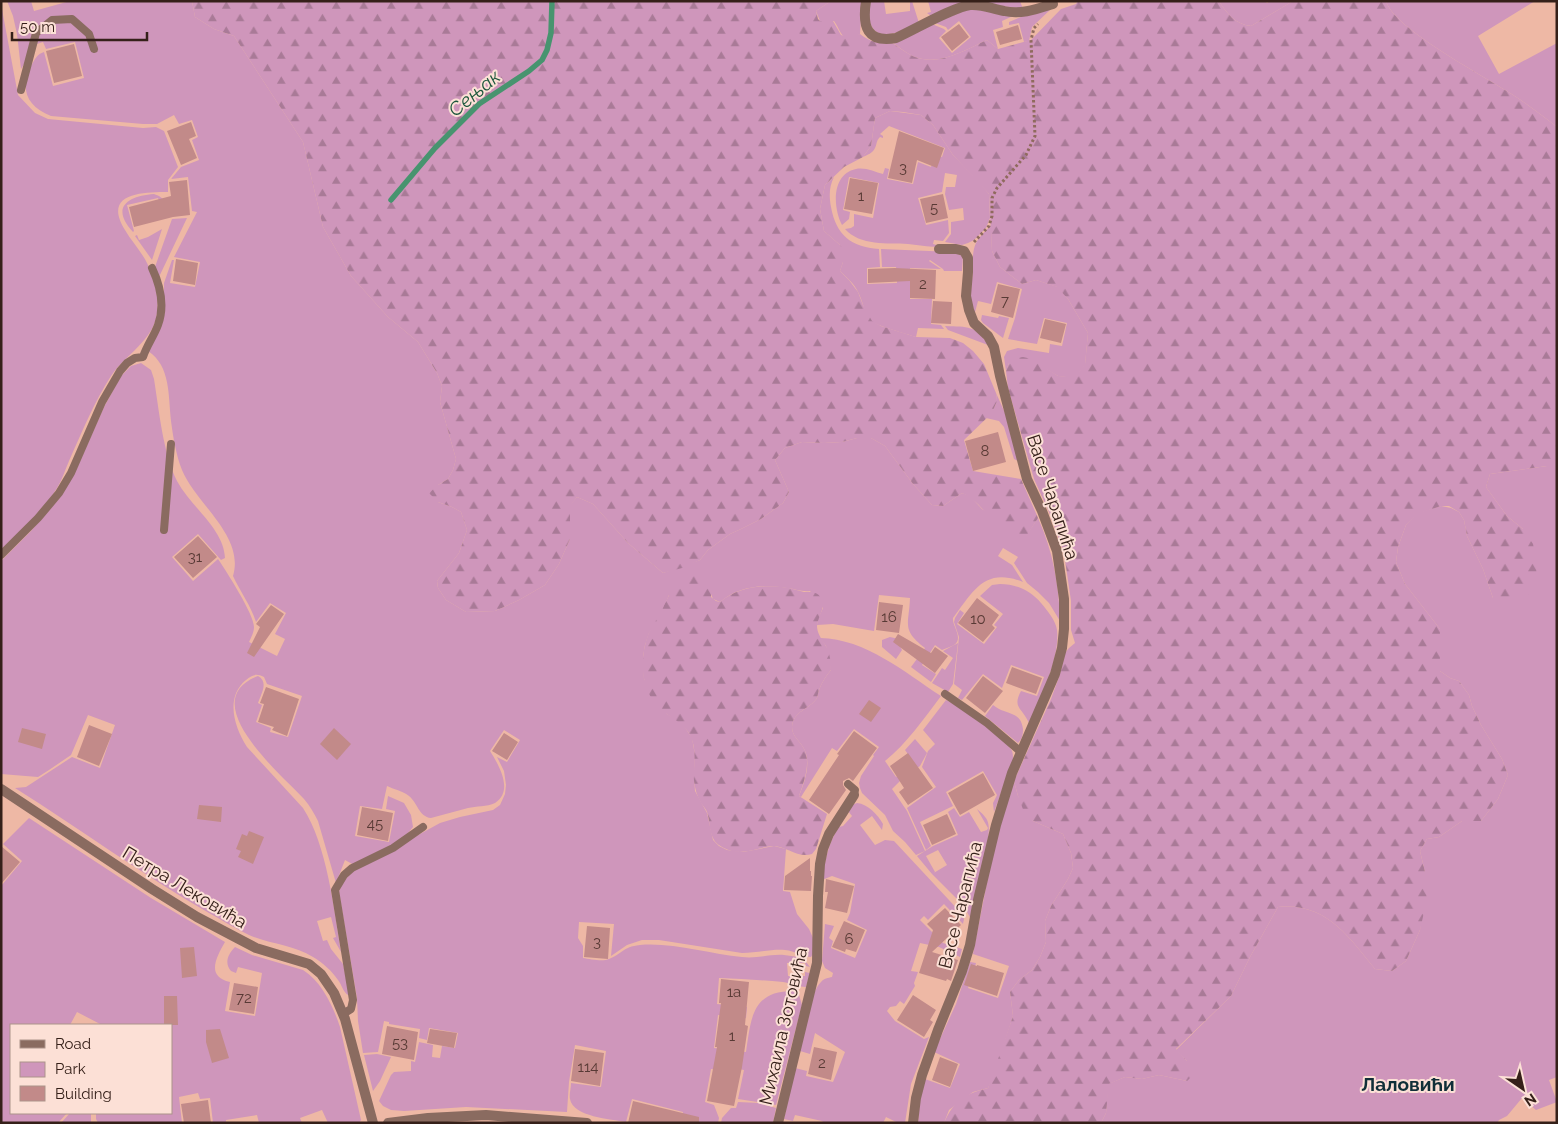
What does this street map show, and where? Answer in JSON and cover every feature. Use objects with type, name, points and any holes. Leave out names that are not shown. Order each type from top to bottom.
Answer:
[{"type":"street","points":[[866,1],[864,15],[868,29],[876,38],[886,40],[896,38],[954,10],[968,6],[980,5],[1016,13],[1027,12],[1053,4]]},
{"type":"street","points":[[940,249],[956,248],[964,252]]},
{"type":"street","name":"Васе Чарапића","points":[[913,1123],[916,1098],[922,1074],[962,971],[970,945],[978,900],[996,825],[1012,773],[1055,674],[1062,648],[1064,599],[1056,551],[1042,511],[1027,479],[994,347],[988,336],[974,323],[969,310],[966,296],[968,258],[964,252]]},
{"type":"street","name":"Петра Лековића","points":[[1,789],[152,889],[197,916],[256,948],[309,964],[321,974],[334,993],[343,1014],[372,1123]]},
{"type":"street","name":"Михаила Зотовића","points":[[778,1123],[817,963],[818,896],[823,849],[829,834],[854,795]]},
{"type":"street","points":[[388,1123],[428,1118],[467,1119],[486,1114],[586,1123]]},
{"type":"lane","points":[[20,90],[36,33],[52,20],[72,20],[89,34],[94,49]]},
{"type":"lane","points":[[1,555],[38,518],[59,492],[71,473],[102,402],[120,370],[135,358],[144,357],[158,325],[161,308],[159,284],[152,268]]},
{"type":"lane","points":[[164,530],[171,444]]},
{"type":"lane","points":[[946,694],[988,723],[1021,752]]},
{"type":"lane","points":[[848,784],[854,790],[854,795]]},
{"type":"lane","points":[[343,1014],[351,1008],[353,1000],[335,890],[344,875],[352,868],[392,848],[423,828]]},
{"type":"path","points":[[964,252],[989,226],[992,216],[992,198],[997,188],[1026,155],[1035,136],[1031,53],[1031,40],[1034,28]]},
{"type":"green space","points":[[7,1],[31,1],[34,11],[70,1],[192,1],[195,17],[214,29],[234,36],[303,142],[323,227],[351,276],[388,317],[418,342],[437,373],[442,386],[440,402],[456,459],[448,479],[438,485],[438,502],[461,512],[467,530],[459,553],[437,581],[438,588],[446,600],[466,612],[495,611],[545,585],[559,564],[570,539],[570,505],[577,497],[593,504],[628,543],[663,573],[700,560],[708,550],[730,534],[761,519],[783,503],[789,492],[775,460],[785,448],[802,442],[842,442],[857,438],[871,438],[885,446],[913,484],[932,505],[943,506],[962,493],[970,496],[982,509],[1026,536],[1038,518],[1048,543],[1054,568],[1060,621],[1049,603],[1027,583],[1014,563],[1018,557],[1003,548],[998,556],[1012,565],[1023,582],[999,577],[990,579],[974,590],[953,618],[958,635],[957,642],[953,646],[942,650],[935,645],[922,665],[936,674],[931,682],[911,667],[925,648],[917,642],[909,631],[910,598],[879,595],[874,631],[833,624],[817,625],[823,608],[810,591],[760,586],[735,592],[720,602],[713,599],[711,594],[669,595],[661,614],[649,633],[643,657],[644,679],[667,714],[682,723],[692,738],[695,755],[695,791],[707,813],[713,840],[727,850],[743,852],[774,846],[786,849],[783,891],[790,892],[797,914],[809,929],[813,938],[813,954],[811,957],[808,957],[780,950],[742,953],[659,940],[642,940],[627,945],[611,956],[614,924],[579,922],[578,938],[583,946],[583,958],[606,960],[629,947],[665,945],[730,956],[788,955],[805,961],[810,967],[806,966],[805,963],[787,963],[788,976],[805,976],[805,972],[810,973],[806,987],[783,982],[719,978],[717,1004],[747,1007],[746,1018],[718,1015],[714,1048],[746,1052],[752,1019],[761,1002],[779,992],[793,991],[799,995],[802,1005],[776,1105],[738,1099],[744,1070],[732,1068],[730,1071],[711,1069],[705,1102],[714,1105],[719,1118],[718,1123],[681,1123],[683,1112],[632,1099],[626,1122],[594,1116],[578,1110],[573,1105],[570,1097],[571,1083],[601,1087],[606,1051],[575,1045],[569,1082],[567,1112],[466,1107],[404,1111],[391,1110],[383,1106],[379,1101],[394,1072],[411,1071],[411,1061],[415,1062],[419,1042],[433,1045],[432,1057],[440,1058],[442,1046],[455,1048],[458,1033],[429,1028],[427,1040],[419,1038],[420,1029],[389,1024],[389,1022],[384,1021],[378,1052],[363,1053],[358,1021],[357,998],[339,892],[342,883],[353,871],[440,823],[493,810],[500,805],[505,794],[506,785],[504,771],[497,757],[507,762],[520,740],[504,730],[490,751],[501,770],[503,778],[504,785],[501,798],[495,803],[485,806],[468,808],[431,818],[421,812],[409,796],[387,786],[382,809],[360,806],[355,836],[389,842],[395,811],[386,809],[388,796],[404,803],[411,815],[413,827],[403,839],[354,865],[345,860],[336,883],[315,815],[304,799],[278,773],[248,738],[238,720],[235,702],[240,687],[258,676],[264,685],[258,703],[262,705],[256,722],[271,728],[270,732],[288,737],[302,696],[267,684],[264,677],[259,675],[250,677],[239,687],[235,695],[234,712],[235,721],[242,739],[247,747],[303,808],[318,840],[324,858],[341,952],[333,938],[336,937],[331,917],[317,921],[323,941],[327,940],[331,949],[343,964],[348,995],[333,973],[313,957],[298,950],[249,935],[234,927],[160,883],[15,788],[26,787],[72,757],[100,768],[115,725],[88,715],[71,755],[49,770],[38,777],[1,774],[1,561],[31,531],[61,496],[76,470],[104,407],[121,376],[131,366],[141,363],[151,370],[165,445],[172,470],[183,491],[219,537],[225,558],[221,560],[198,534],[172,557],[193,581],[218,559],[239,593],[253,621],[254,629],[249,642],[277,656],[285,639],[275,634],[286,613],[270,603],[256,622],[233,576],[235,561],[232,547],[226,534],[189,483],[182,470],[174,439],[165,373],[155,357],[148,351],[164,300],[164,283],[172,260],[174,260],[170,283],[195,287],[200,262],[174,257],[197,212],[192,211],[188,177],[171,179],[181,167],[199,160],[192,140],[198,137],[192,120],[179,124],[174,115],[157,124],[143,124],[51,116],[43,112],[31,102],[26,89],[31,66],[38,55],[44,52],[53,86],[84,78],[75,42],[46,49],[43,42],[37,44],[21,69],[17,34]]},
{"type":"green space","points":[[192,1],[831,1],[816,11],[818,19],[820,21],[833,21],[841,35],[849,37],[860,34],[875,42],[891,42],[915,57],[934,60],[952,56],[987,40],[998,49],[1031,40],[1061,9],[1076,4],[1078,1],[1219,1],[1232,18],[1240,23],[1251,26],[1293,1],[1386,1],[1392,12],[1421,37],[1516,97],[1557,127],[1557,466],[1490,474],[1486,487],[1507,516],[1523,529],[1533,544],[1537,563],[1536,580],[1528,595],[1505,609],[1493,598],[1483,569],[1467,536],[1464,520],[1459,512],[1449,506],[1441,506],[1417,514],[1406,525],[1398,547],[1396,562],[1405,584],[1440,629],[1440,671],[1450,678],[1459,681],[1469,695],[1481,725],[1502,759],[1508,775],[1498,799],[1481,821],[1462,821],[1439,837],[1427,839],[1420,851],[1425,872],[1427,899],[1420,930],[1406,961],[1392,971],[1375,969],[1345,934],[1323,916],[1310,910],[1295,907],[1278,907],[1231,996],[1176,1049],[1187,1061],[1193,1075],[1187,1081],[1159,1075],[1142,1079],[1125,1077],[1109,1084],[1106,1113],[1101,1123],[944,1123],[956,1103],[961,1099],[988,1088],[1013,1016],[1010,992],[1019,980],[1032,970],[1040,957],[1046,942],[1045,921],[1051,906],[1073,868],[1071,853],[1063,834],[1033,821],[1024,812],[1014,781],[1051,699],[1065,653],[1075,643],[1071,630],[1071,601],[1064,553],[1049,512],[1034,479],[1008,388],[1006,371],[1009,363],[1015,358],[1023,357],[1032,359],[1058,376],[1075,377],[1085,364],[1088,333],[1068,299],[1057,287],[1036,280],[1022,284],[1000,267],[992,251],[989,194],[953,155],[933,125],[921,115],[903,112],[890,111],[875,118],[871,146],[863,157],[844,167],[825,185],[820,209],[824,231],[849,255],[843,262],[840,271],[858,292],[872,321],[881,326],[916,337],[950,338],[963,343],[984,364],[996,393],[997,401],[992,413],[964,440],[973,471],[1021,479],[1038,518],[1026,537],[1016,536],[999,527],[978,504],[962,493],[943,506],[932,505],[913,484],[885,446],[871,438],[857,438],[842,442],[802,442],[785,448],[775,460],[789,492],[783,503],[761,519],[730,534],[708,550],[700,560],[682,568],[663,573],[628,543],[593,504],[577,497],[570,506],[570,539],[559,564],[545,585],[495,611],[466,612],[446,600],[438,588],[437,581],[459,553],[467,530],[461,512],[438,502],[429,493],[448,479],[456,459],[440,402],[442,386],[437,373],[418,342],[388,317],[351,276],[323,227],[303,142],[234,36],[214,29],[195,17]]},
{"type":"green space","points":[[831,1],[862,1],[860,34],[846,38],[834,21],[820,21],[816,11]]},
{"type":"green space","points":[[869,1],[884,1],[886,14],[910,11],[910,1],[912,1],[919,23],[890,34],[877,32],[872,27],[869,18]]},
{"type":"green space","points":[[928,1],[1020,1],[1023,9],[988,4],[931,16],[927,13],[931,12]]},
{"type":"green space","points":[[1219,1],[1265,1],[1267,3],[1270,1],[1293,1],[1251,26],[1240,23],[1232,18]]},
{"type":"green space","points":[[1386,1],[1535,1],[1478,36],[1499,74],[1557,43],[1557,127],[1516,97],[1421,37],[1392,12]]},
{"type":"green space","points":[[1,4],[18,95],[35,113],[48,119],[143,128],[156,127],[164,131],[178,167],[168,180],[168,192],[137,194],[128,197],[118,208],[119,218],[125,230],[146,260],[153,276],[157,300],[155,323],[145,339],[117,368],[99,396],[60,482],[51,497],[31,521],[1,550]]},
{"type":"green space","points":[[978,8],[1013,16],[1002,21],[1003,27],[993,30],[998,49],[987,40],[952,56],[934,60],[912,56],[892,42],[932,24],[946,31],[939,38],[952,53],[971,37],[959,21],[948,30],[946,27],[935,23],[967,9]]},
{"type":"green space","points":[[1051,9],[1032,27],[1029,41],[1024,42],[1019,23],[1009,25],[1009,22],[1026,15]]},
{"type":"green space","points":[[890,111],[921,115],[933,125],[953,155],[989,194],[990,218],[986,228],[974,240],[962,245],[945,242],[951,234],[951,222],[964,220],[963,208],[949,210],[945,194],[946,187],[955,187],[957,175],[945,173],[942,192],[918,198],[926,225],[948,220],[949,233],[943,241],[934,240],[933,244],[940,246],[928,247],[875,243],[858,238],[845,229],[854,226],[854,214],[873,218],[879,183],[849,177],[843,210],[850,212],[849,219],[842,225],[837,210],[836,192],[842,177],[848,172],[863,169],[883,174],[885,168],[889,169],[887,179],[913,184],[918,162],[931,167],[935,155],[942,157],[945,148],[889,126],[880,134],[883,138],[879,138],[873,151],[863,157],[871,146],[875,118]]},
{"type":"green space","points":[[834,177],[830,188],[830,203],[833,217],[841,232],[846,238],[860,246],[879,249],[880,267],[867,268],[867,284],[897,283],[896,267],[882,267],[881,249],[953,252],[963,256],[962,271],[944,271],[930,260],[941,269],[910,268],[910,299],[932,299],[931,324],[941,325],[944,329],[918,328],[916,337],[871,321],[856,289],[840,271],[843,262],[840,245],[824,231],[820,209],[825,185]]},
{"type":"green space","points":[[154,194],[163,199],[162,210],[158,198],[127,205],[133,232],[123,216],[125,204],[137,197]]},
{"type":"green space","points":[[187,218],[159,277],[155,267],[172,219]]},
{"type":"green space","points":[[991,225],[992,251],[1000,267],[1022,284],[1036,280],[1058,287],[1068,299],[1088,333],[1085,365],[1075,378],[1058,376],[1046,369],[1009,363],[1006,371],[1004,357],[1007,351],[1018,348],[1049,353],[1050,344],[1062,346],[1067,323],[1044,318],[1037,344],[1008,339],[1022,289],[997,282],[991,304],[978,301],[974,316],[971,287],[974,250],[977,241]]},
{"type":"green space","points":[[162,229],[152,260],[135,236],[137,235],[139,240]]},
{"type":"green space","points":[[982,315],[1009,318],[1003,338],[983,323],[981,320]]},
{"type":"green space","points":[[945,326],[971,328],[984,338],[988,345],[948,330]]},
{"type":"green space","points":[[996,393],[1005,413],[1018,461],[1014,459],[1004,427],[999,421],[986,418],[995,407]]},
{"type":"green space","points":[[1557,466],[1557,1077],[1549,1080],[1557,1102],[1536,1110],[1522,1098],[1507,1116],[1497,1123],[1101,1123],[1106,1113],[1108,1084],[1125,1077],[1142,1079],[1159,1075],[1187,1081],[1187,1061],[1176,1050],[1231,996],[1278,907],[1295,907],[1310,910],[1323,916],[1345,934],[1375,969],[1392,971],[1406,961],[1420,930],[1425,872],[1420,851],[1427,839],[1439,837],[1462,821],[1481,821],[1498,799],[1508,775],[1502,759],[1481,725],[1469,695],[1459,681],[1450,678],[1440,671],[1440,629],[1405,584],[1396,562],[1398,547],[1406,525],[1417,513],[1441,506],[1459,512],[1464,520],[1467,536],[1483,569],[1493,598],[1523,529],[1507,516],[1486,487],[1490,474]]},
{"type":"green space","points":[[698,572],[711,581],[711,597],[720,602],[744,589],[762,586],[814,592],[823,601],[817,627],[828,651],[831,670],[821,684],[817,698],[795,717],[792,727],[793,733],[806,753],[807,759],[806,772],[799,796],[827,814],[816,849],[812,854],[802,855],[777,846],[736,852],[730,851],[716,843],[712,835],[707,812],[696,790],[694,781],[694,750],[690,735],[684,727],[655,704],[646,686],[643,655],[650,631],[680,580],[691,573]]},
{"type":"green space","points":[[1000,584],[1018,587],[1033,595],[1051,616],[1057,630],[1056,653],[1053,665],[1029,723],[1019,707],[1018,697],[1021,691],[1037,696],[1044,677],[1011,665],[1002,688],[983,674],[962,700],[958,698],[962,690],[954,684],[959,637],[954,622],[955,618],[960,610],[964,613],[957,624],[984,644],[997,627],[994,625],[1003,614],[980,596],[992,585]]},
{"type":"green space","points":[[890,637],[899,639],[902,650],[896,659],[882,647],[882,640]]},
{"type":"green space","points":[[820,638],[837,640],[869,650],[899,667],[941,696],[908,739],[885,761],[896,777],[911,768],[910,757],[905,750],[915,739],[927,753],[920,766],[903,778],[892,789],[907,811],[925,851],[916,855],[893,831],[885,815],[862,793],[859,783],[861,776],[879,747],[854,729],[837,751],[832,748],[801,797],[799,796],[805,778],[807,759],[803,747],[793,733],[792,727],[795,717],[817,698],[821,684],[831,670],[826,646]]},
{"type":"green space","points":[[958,643],[953,684],[948,692],[932,683],[942,668],[945,670],[953,658],[943,651]]},
{"type":"green space","points":[[946,700],[990,728],[1005,741],[1013,753],[1013,760],[994,812],[993,803],[997,795],[983,771],[946,792],[953,806],[920,822],[931,846],[926,850],[907,808],[936,787],[922,767],[928,751],[935,744],[923,730]]},
{"type":"green space","points":[[993,705],[1016,716],[1021,721],[1023,733],[1018,743],[985,716]]},
{"type":"green space","points":[[1014,781],[1018,796],[1033,821],[1063,834],[1071,853],[1073,868],[1051,906],[1045,921],[1046,942],[1040,957],[1032,970],[1019,980],[1010,992],[1013,1016],[988,1088],[973,1092],[949,1110],[944,1123],[918,1123],[920,1099],[925,1079],[950,1088],[960,1064],[934,1052],[956,1004],[970,962],[976,963],[968,988],[998,998],[1009,966],[973,954],[997,831]]},
{"type":"green space","points":[[857,803],[865,805],[872,810],[883,824],[882,830],[872,816],[860,825],[875,845],[885,840],[894,841],[962,914],[963,924],[944,904],[928,920],[924,916],[920,920],[943,943],[962,949],[960,957],[939,947],[920,943],[911,971],[918,972],[914,983],[915,986],[904,1004],[900,1001],[896,1006],[890,1007],[887,1011],[895,1021],[924,1039],[929,1037],[911,1084],[905,1123],[898,1123],[886,1117],[883,1123],[824,1123],[795,1115],[793,1121],[784,1119],[795,1068],[807,1071],[806,1076],[833,1082],[845,1052],[815,1033],[810,1054],[800,1051],[808,1014],[817,987],[826,978],[832,977],[833,973],[825,968],[822,961],[825,924],[834,926],[829,938],[833,941],[831,948],[855,958],[867,930],[847,920],[855,884],[832,876],[822,880],[832,839],[839,827],[843,826],[852,816],[848,811],[852,805]]},
{"type":"green space","points":[[954,808],[960,817],[969,812],[981,832],[987,830],[988,828],[977,809],[988,822],[989,833],[971,919],[963,905],[932,874],[917,856],[933,846],[958,835],[948,812]],"holes":[[[938,850],[947,865],[932,874],[935,872],[926,856]]]},
{"type":"green space","points":[[29,818],[151,898],[225,942],[216,959],[215,971],[222,979],[230,982],[225,1011],[255,1016],[262,973],[238,967],[236,973],[231,971],[227,962],[230,953],[235,947],[252,955],[303,970],[310,975],[326,995],[340,1027],[361,1120],[359,1123],[328,1123],[322,1110],[300,1118],[302,1123],[259,1123],[257,1115],[226,1120],[226,1123],[213,1123],[210,1098],[200,1099],[198,1093],[179,1097],[182,1123],[98,1123],[96,1114],[172,1114],[172,1024],[100,1024],[77,1012],[71,1024],[10,1024],[10,1114],[66,1114],[58,1123],[1,1123],[1,886],[22,861],[3,844]]},
{"type":"green space","points":[[377,1054],[391,1057],[380,1081],[373,1091],[364,1055]]},
{"type":"green space","points":[[738,1102],[759,1103],[776,1108],[773,1123],[721,1123],[722,1118],[731,1108],[736,1108]]},
{"type":"green space","points":[[69,1114],[91,1114],[91,1123],[61,1123]]},
{"type":"building","points":[[959,24],[969,37],[952,51],[941,37]]},
{"type":"building","points":[[1018,25],[1022,39],[1000,45],[996,32]]},
{"type":"building","points":[[74,44],[82,76],[54,83],[46,51]]},
{"type":"building","points":[[191,122],[196,136],[189,139],[197,158],[181,165],[167,131]]},
{"type":"building","points":[[899,131],[944,148],[937,168],[917,160],[912,183],[888,178]]},
{"type":"building","points":[[850,178],[878,183],[872,214],[844,209]]},
{"type":"building","points":[[187,180],[190,215],[173,217],[134,227],[129,207],[171,196],[169,182]]},
{"type":"building","points":[[943,194],[948,218],[926,223],[920,199]]},
{"type":"building","points":[[176,259],[198,263],[195,285],[173,281]]},
{"type":"building","points":[[868,269],[936,270],[935,299],[910,298],[910,281],[868,283]]},
{"type":"building","points":[[998,284],[1020,289],[1013,318],[991,312]]},
{"type":"building","points":[[933,301],[952,302],[951,324],[931,323]]},
{"type":"building","points":[[1045,319],[1066,324],[1061,343],[1040,338]]},
{"type":"building","points":[[998,432],[1006,462],[973,471],[965,441]]},
{"type":"building","points":[[198,536],[217,557],[193,578],[174,557]]},
{"type":"building","points":[[977,598],[999,615],[992,625],[995,628],[983,642],[958,623]]},
{"type":"building","points":[[879,602],[903,605],[899,633],[876,630]]},
{"type":"building","points":[[271,605],[284,614],[254,657],[247,653],[260,627],[256,624]]},
{"type":"building","points":[[898,634],[931,653],[935,647],[948,656],[935,673],[893,642]]},
{"type":"building","points":[[1012,667],[1042,678],[1036,694],[1006,683]]},
{"type":"building","points":[[983,676],[1003,691],[985,713],[966,698]]},
{"type":"building","points":[[266,687],[299,699],[287,736],[272,730],[274,727],[258,722],[264,704],[260,703]]},
{"type":"building","points":[[869,700],[881,708],[871,722],[859,714]]},
{"type":"building","points":[[89,725],[112,734],[99,766],[77,757]]},
{"type":"building","points":[[22,728],[46,734],[42,749],[18,742]]},
{"type":"building","points":[[334,728],[351,744],[337,760],[320,744]]},
{"type":"building","points":[[854,731],[877,748],[853,781],[849,778],[843,781],[846,790],[829,814],[809,800],[839,755],[837,754]]},
{"type":"building","points":[[504,733],[518,742],[507,760],[492,751]]},
{"type":"building","points":[[908,753],[933,788],[908,805],[899,792],[904,788],[890,766]]},
{"type":"building","points":[[983,773],[995,795],[960,815],[948,793]]},
{"type":"building","points":[[199,805],[222,807],[221,822],[197,819]]},
{"type":"building","points":[[362,807],[393,813],[388,841],[357,835]]},
{"type":"building","points":[[947,814],[956,834],[932,845],[923,825]]},
{"type":"building","points":[[249,831],[264,837],[253,864],[238,857],[241,851],[236,849],[242,834],[247,836]]},
{"type":"building","points":[[1,846],[20,862],[1,884]]},
{"type":"building","points":[[810,858],[811,891],[784,890],[785,876]]},
{"type":"building","points":[[826,879],[854,886],[847,913],[825,908],[828,892],[825,892]]},
{"type":"building","points":[[945,908],[961,925],[932,952],[958,960],[951,981],[919,973],[933,930],[927,924]]},
{"type":"building","points":[[844,921],[865,930],[856,952],[846,949],[845,952],[832,947]]},
{"type":"building","points":[[587,926],[610,928],[608,959],[584,957]]},
{"type":"building","points":[[194,947],[197,976],[182,978],[180,948]]},
{"type":"building","points":[[971,964],[1004,973],[997,996],[964,985]]},
{"type":"building","points":[[721,979],[749,982],[745,1025],[748,1026],[734,1106],[707,1101],[717,1047],[715,1047],[721,1003],[719,1003]]},
{"type":"building","points":[[234,983],[258,987],[254,1014],[229,1010]]},
{"type":"building","points":[[913,995],[936,1010],[930,1020],[933,1022],[924,1037],[897,1020]]},
{"type":"building","points":[[164,996],[177,996],[178,1025],[164,1024]]},
{"type":"building","points":[[387,1026],[418,1032],[414,1060],[382,1054]]},
{"type":"building","points":[[220,1029],[229,1058],[212,1063],[206,1042],[206,1030]]},
{"type":"building","points":[[430,1029],[457,1033],[454,1048],[427,1043]]},
{"type":"building","points":[[814,1047],[837,1052],[831,1080],[808,1074]]},
{"type":"building","points":[[575,1049],[604,1053],[600,1086],[571,1081]]},
{"type":"building","points":[[940,1057],[958,1064],[950,1087],[932,1080]]},
{"type":"building","points":[[208,1100],[211,1123],[184,1123],[181,1104]]},
{"type":"building","points":[[633,1101],[699,1117],[699,1123],[628,1123]]},
{"type":"waterway","name":"Сењак","points":[[391,200],[435,148],[479,104],[529,71],[542,60],[547,50],[551,33],[552,1]]},
{"type":"district","name":"Лаловићи","points":[[1408,1084]]}]
